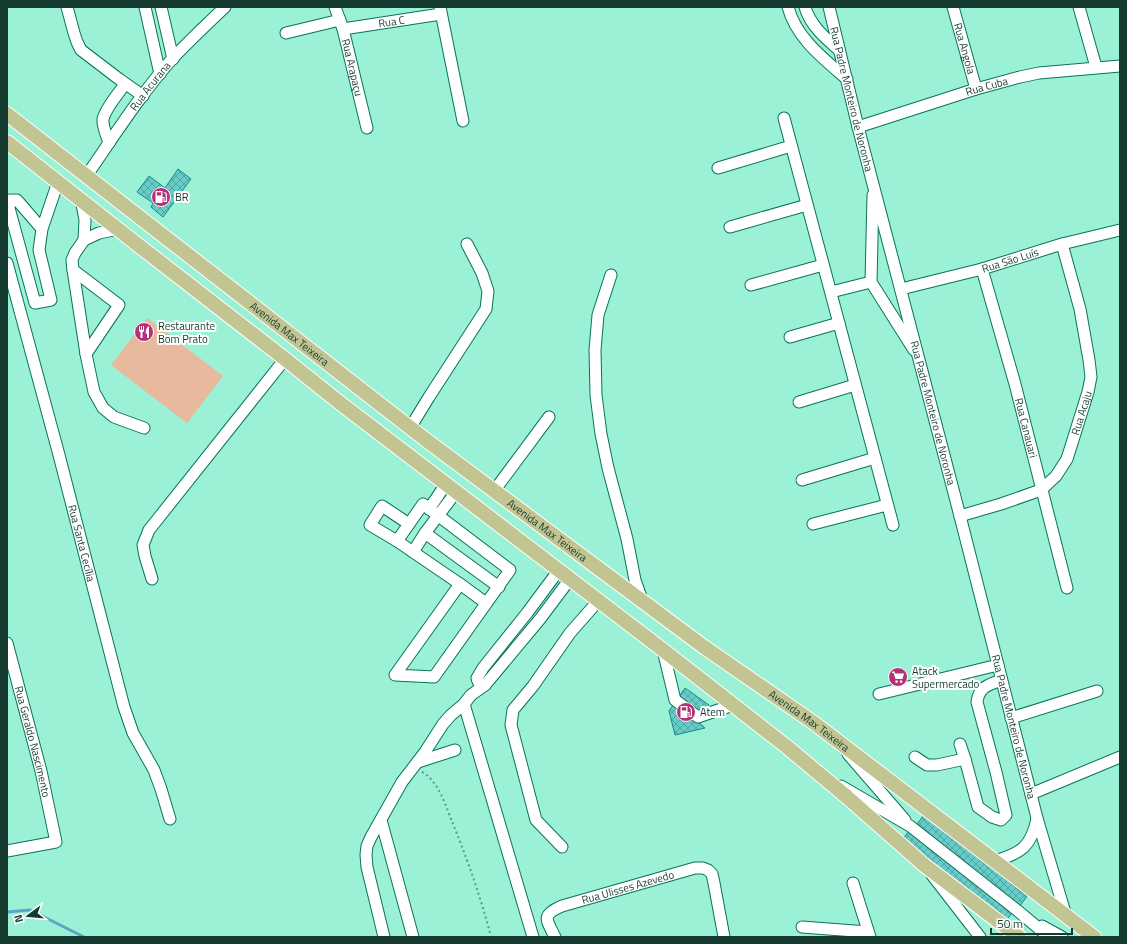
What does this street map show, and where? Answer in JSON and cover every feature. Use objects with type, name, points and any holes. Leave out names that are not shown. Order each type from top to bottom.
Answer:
[{"type":"main road","name":"Avenida Max Teixeira","points":[[7,114],[410,428],[704,647],[814,723],[1094,937]]},
{"type":"main road","name":"Avenida Max Teixeira","points":[[7,142],[340,403],[663,650],[847,797],[924,865],[1019,937]]},
{"type":"street","points":[[67,7],[74,33],[81,50],[143,96]]},
{"type":"street","points":[[145,7],[160,74]]},
{"type":"street","points":[[161,7],[173,58]]},
{"type":"street","name":"Rua Acurana","points":[[87,175],[143,96],[173,58],[225,7]]},
{"type":"street","name":"Rua Arapaçu","points":[[335,7],[341,24],[367,128]]},
{"type":"street","points":[[788,7],[790,16],[808,43],[847,79]]},
{"type":"street","points":[[805,7],[810,19],[819,31],[839,50]]},
{"type":"street","name":"Rua Padre Monteiro de Noronha","points":[[829,7],[858,127],[960,516],[1001,680],[1037,818],[1066,916]]},
{"type":"street","name":"Rua Angola","points":[[953,7],[976,90]]},
{"type":"street","points":[[1079,7],[1096,68]]},
{"type":"street","points":[[440,11],[463,121]]},
{"type":"street","name":"Rua C","points":[[286,33],[440,11]]},
{"type":"street","name":"Rua Cuba","points":[[858,127],[976,90],[1039,73],[1120,66]]},
{"type":"street","points":[[109,143],[104,128],[103,119],[112,102],[125,84]]},
{"type":"street","points":[[784,118],[892,525]]},
{"type":"street","points":[[718,168],[791,146]]},
{"type":"street","points":[[42,229],[17,200],[10,200],[9,208],[35,303],[51,300],[39,250],[42,229],[58,182]]},
{"type":"street","points":[[873,183],[871,282],[919,359]]},
{"type":"street","points":[[81,199],[86,220],[84,240],[72,260],[86,354],[94,392],[103,408],[114,417],[144,428]]},
{"type":"street","points":[[730,227],[807,205]]},
{"type":"street","points":[[84,240],[99,233],[118,229]]},
{"type":"street","name":"Rua São Luís","points":[[901,289],[982,269],[1062,244],[1120,230]]},
{"type":"street","points":[[410,428],[486,309],[488,291],[482,274],[467,244]]},
{"type":"street","name":"Rua Acaju","points":[[960,516],[1042,490],[1056,476],[1067,459],[1088,392],[1091,377],[1081,316],[1062,244]]},
{"type":"street","name":"Rua Santa Cecília","points":[[7,263],[59,455],[124,707],[133,733],[154,770],[170,819]]},
{"type":"street","points":[[751,285],[823,265]]},
{"type":"street","name":"Rua Canauari","points":[[982,269],[1015,384],[1067,588]]},
{"type":"street","points":[[73,270],[119,305],[86,354]]},
{"type":"street","points":[[611,275],[598,315],[596,395],[601,434],[608,468],[627,539],[635,580],[642,600]]},
{"type":"street","points":[[830,292],[871,282]]},
{"type":"street","points":[[790,337],[839,322]]},
{"type":"street","points":[[152,579],[143,545],[149,530],[285,359]]},
{"type":"street","points":[[798,402],[855,385]]},
{"type":"street","points":[[494,491],[549,417]]},
{"type":"street","points":[[802,480],[875,458]]},
{"type":"street","points":[[429,509],[451,488]]},
{"type":"street","points":[[413,552],[438,516],[451,488]]},
{"type":"street","points":[[397,541],[423,504],[510,570],[434,676],[395,675],[460,584]]},
{"type":"street","points":[[813,524],[887,505]]},
{"type":"street","points":[[409,524],[382,506],[370,525],[397,541],[486,603]]},
{"type":"street","points":[[425,533],[499,587]]},
{"type":"street","points":[[384,937],[367,867],[366,854],[369,841],[402,782],[416,765],[450,715],[468,700],[481,682],[483,668],[527,613],[565,574]]},
{"type":"street","points":[[562,847],[536,820],[511,725],[514,710],[534,686],[570,633],[599,600]]},
{"type":"street","name":"Rua Geraldo Nascimento","points":[[7,643],[41,771],[56,842],[7,851]]},
{"type":"street","points":[[663,650],[674,700],[698,717],[733,705]]},
{"type":"street","points":[[880,694],[998,666]]},
{"type":"street","points":[[960,744],[978,807],[992,817],[1001,820],[1006,816],[977,702],[978,695],[982,689],[1001,680]]},
{"type":"street","points":[[1011,718],[1097,691]]},
{"type":"street","points":[[468,700],[533,937]]},
{"type":"street","points":[[835,739],[910,826]]},
{"type":"street","points":[[416,765],[455,750]]},
{"type":"street","points":[[915,757],[927,765],[937,765],[965,759]]},
{"type":"street","points":[[1031,794],[1120,757]]},
{"type":"street","points":[[819,774],[910,826],[1049,937]]},
{"type":"street","points":[[994,861],[1009,857],[1019,852],[1027,845],[1034,832],[1037,818]]},
{"type":"street","points":[[381,820],[413,937]]},
{"type":"street","points":[[924,865],[980,937]]},
{"type":"street","name":"Rua Ulisses Azevedo","points":[[555,937],[547,918],[551,910],[695,868],[703,868],[712,874],[724,937]]},
{"type":"street","points":[[802,928],[869,934],[853,883]]},
{"type":"street","points":[[1018,911],[1062,937]]},
{"type":"path","points":[[416,765],[428,776],[441,794],[467,859],[483,908],[490,937]]},
{"type":"shaded area","points":[[147,318],[223,376],[187,423],[111,365]]},
{"type":"building","name":"BR","points":[[178,169],[191,179],[163,217],[151,207],[153,203],[137,192],[149,176],[165,188]]},
{"type":"building","name":"Atem","points":[[685,688],[709,705],[697,721],[705,728],[675,735],[669,711]]},
{"type":"building","points":[[924,815],[1027,896],[1020,906],[917,824]]},
{"type":"building","points":[[909,831],[1012,913],[1005,922],[902,840]]},
{"type":"waterway","points":[[7,912],[30,910],[84,937]]},
{"type":"place","name":"BR","points":[[161,197]]},
{"type":"place","name":"Restaurante Bom Prato","points":[[144,332]]},
{"type":"place","name":"Atack Supermercado","points":[[898,677]]},
{"type":"place","name":"Atem","points":[[686,712]]}]
